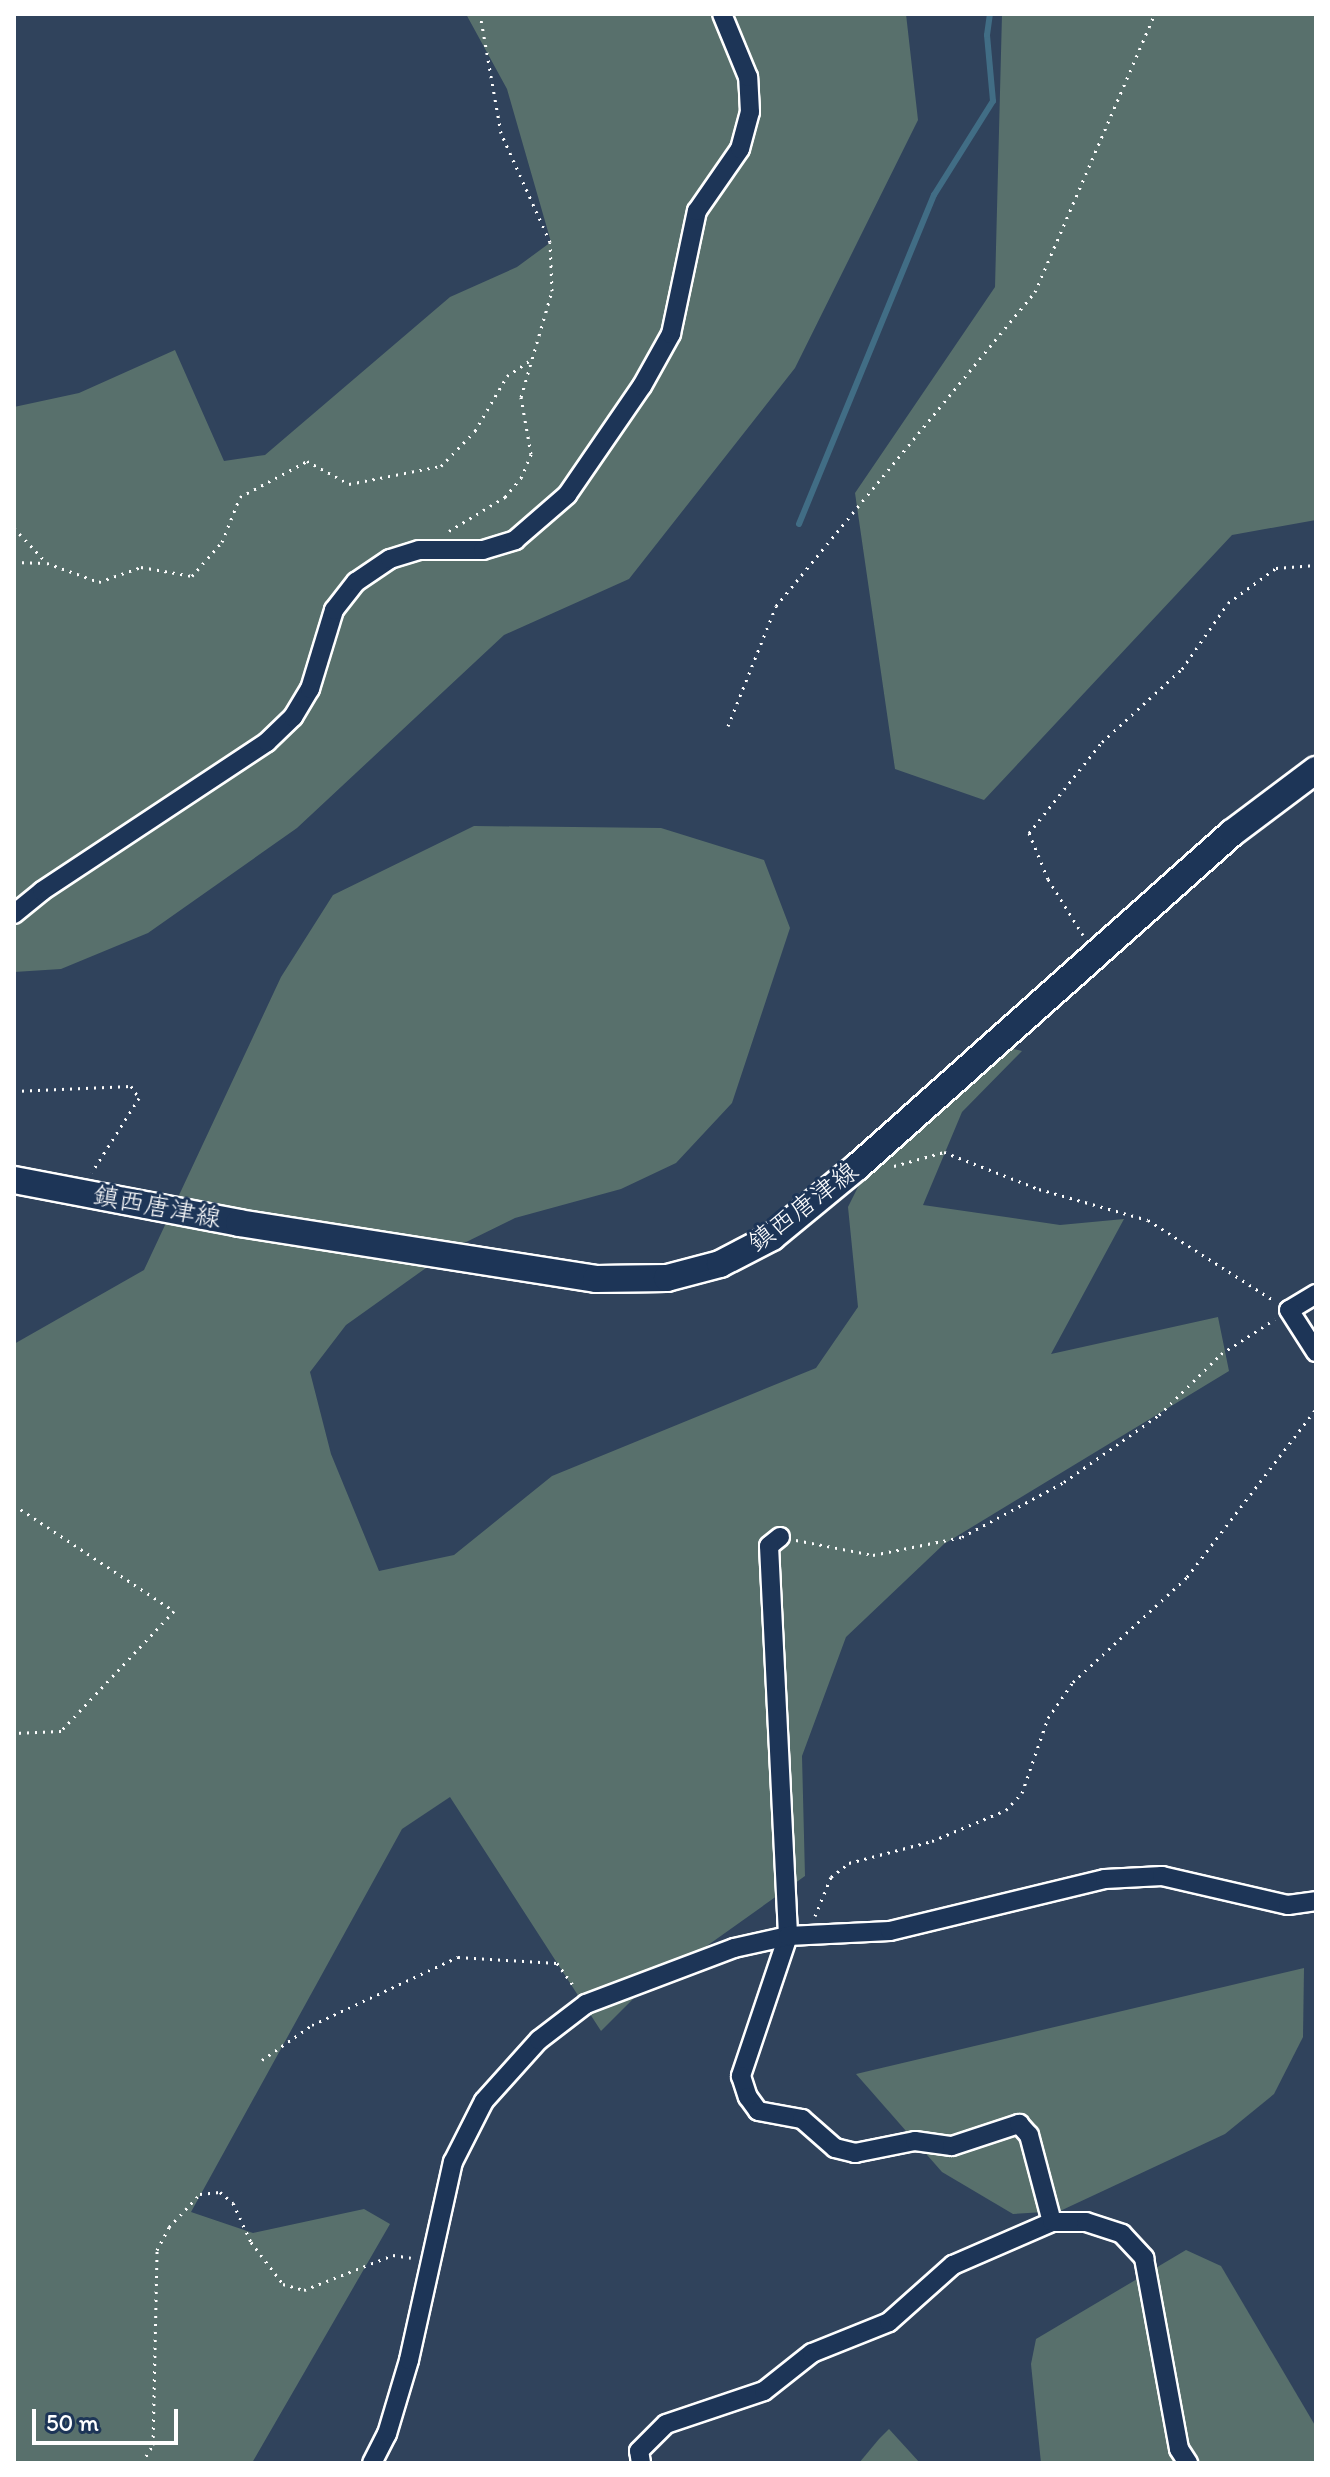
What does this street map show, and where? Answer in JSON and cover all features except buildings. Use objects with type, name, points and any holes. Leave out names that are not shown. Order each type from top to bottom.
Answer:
[{"type":"main road","name":"鎮西唐津線","points":[[14,1180],[239,1223],[596,1279],[667,1278],[720,1264],[772,1237],[857,1167],[1244,823],[1316,770]]},
{"type":"street","points":[[14,914],[42,891],[267,742],[293,717],[310,689],[334,610],[356,582],[390,559],[419,550],[483,550],[536,526],[567,495],[642,386],[671,334],[697,211],[740,149],[750,112],[748,77],[722,14]]},
{"type":"street","points":[[1316,1294],[1289,1310],[1316,1352]]},
{"type":"street","points":[[780,1537],[769,1546],[788,1936],[741,2076],[758,2111],[802,2119],[835,2148],[855,2153],[915,2141],[952,2146],[1019,2124],[1029,2135],[1052,2222]]},
{"type":"street","points":[[372,2463],[387,2434],[409,2360],[453,2162],[484,2101],[539,2040],[586,2004],[734,1948],[788,1936],[890,1931],[1105,1879],[1162,1876],[1288,1905],[1316,1901]]},
{"type":"street","points":[[641,2463],[639,2451],[666,2424],[764,2391],[812,2353],[889,2322],[953,2265],[1052,2222],[1086,2222],[1122,2234],[1144,2258],[1179,2449],[1188,2463]]},
{"type":"path","points":[[419,550],[505,497],[521,478],[531,454],[521,397],[552,291],[550,242],[501,133],[480,14]]},
{"type":"path","points":[[728,726],[776,606],[1035,292],[1155,14]]},
{"type":"path","points":[[14,562],[47,563],[99,582],[141,567],[192,576],[222,542],[240,497],[307,461],[349,484],[441,466],[475,431],[507,376],[531,360]]},
{"type":"path","points":[[14,528],[47,563]]},
{"type":"path","points":[[1096,955],[1048,879],[1029,833],[1102,742],[1182,669],[1228,603],[1276,568],[1316,565]]},
{"type":"path","points":[[14,1091],[131,1086],[139,1098],[79,1192]]},
{"type":"path","points":[[780,1537],[873,1555],[962,1537],[1064,1482],[1159,1415],[1221,1354],[1289,1310],[1148,1220],[1039,1189],[944,1152],[874,1172],[857,1167]]},
{"type":"path","points":[[808,1934],[831,1877],[849,1863],[932,1841],[1006,1810],[1022,1793],[1048,1718],[1073,1682],[1187,1577],[1316,1409]]},
{"type":"path","points":[[14,1505],[174,1611],[61,1731],[14,1733]]},
{"type":"path","points":[[262,2060],[312,2025],[458,1957],[557,1963],[586,2004]]},
{"type":"path","points":[[142,2463],[153,2445],[157,2250],[169,2227],[200,2194],[220,2192],[233,2203],[251,2242],[283,2284],[304,2290],[393,2255],[416,2258],[433,2250]]},
{"type":"green space","points":[[466,14],[906,14],[918,120],[795,368],[629,579],[504,635],[297,828],[148,933],[61,969],[14,972],[14,407],[79,393],[175,350],[224,461],[265,455],[450,297],[517,267],[551,242],[507,89]]},
{"type":"green space","points":[[1002,14],[1316,14],[1316,520],[1232,535],[984,800],[895,769],[855,493],[995,287]]},
{"type":"green space","points":[[474,826],[661,828],[764,860],[790,928],[732,1103],[676,1163],[621,1189],[515,1218],[454,1248],[346,1325],[310,1372],[331,1454],[379,1571],[454,1555],[552,1476],[816,1368],[858,1307],[848,1207],[865,1173],[1009,1048],[1022,1051],[962,1112],[923,1205],[1060,1225],[1124,1219],[1051,1354],[1218,1317],[1229,1371],[944,1544],[846,1637],[802,1756],[805,1876],[635,1997],[601,2031],[450,1797],[402,1829],[191,2212],[253,2233],[364,2209],[390,2224],[252,2463],[14,2463],[14,1344],[144,1270],[281,977],[333,895]]},
{"type":"green space","points":[[1304,1968],[1303,2037],[1274,2094],[1225,2134],[1060,2211],[1013,2214],[942,2172],[856,2074]]},
{"type":"green space","points":[[1186,2250],[1221,2266],[1316,2427],[1316,2463],[1041,2463],[1031,2364],[1036,2339]]},
{"type":"green space","points":[[889,2429],[920,2463],[859,2463]]},
{"type":"waterway","points":[[799,524],[934,195],[993,101],[987,35],[990,14]]}]
